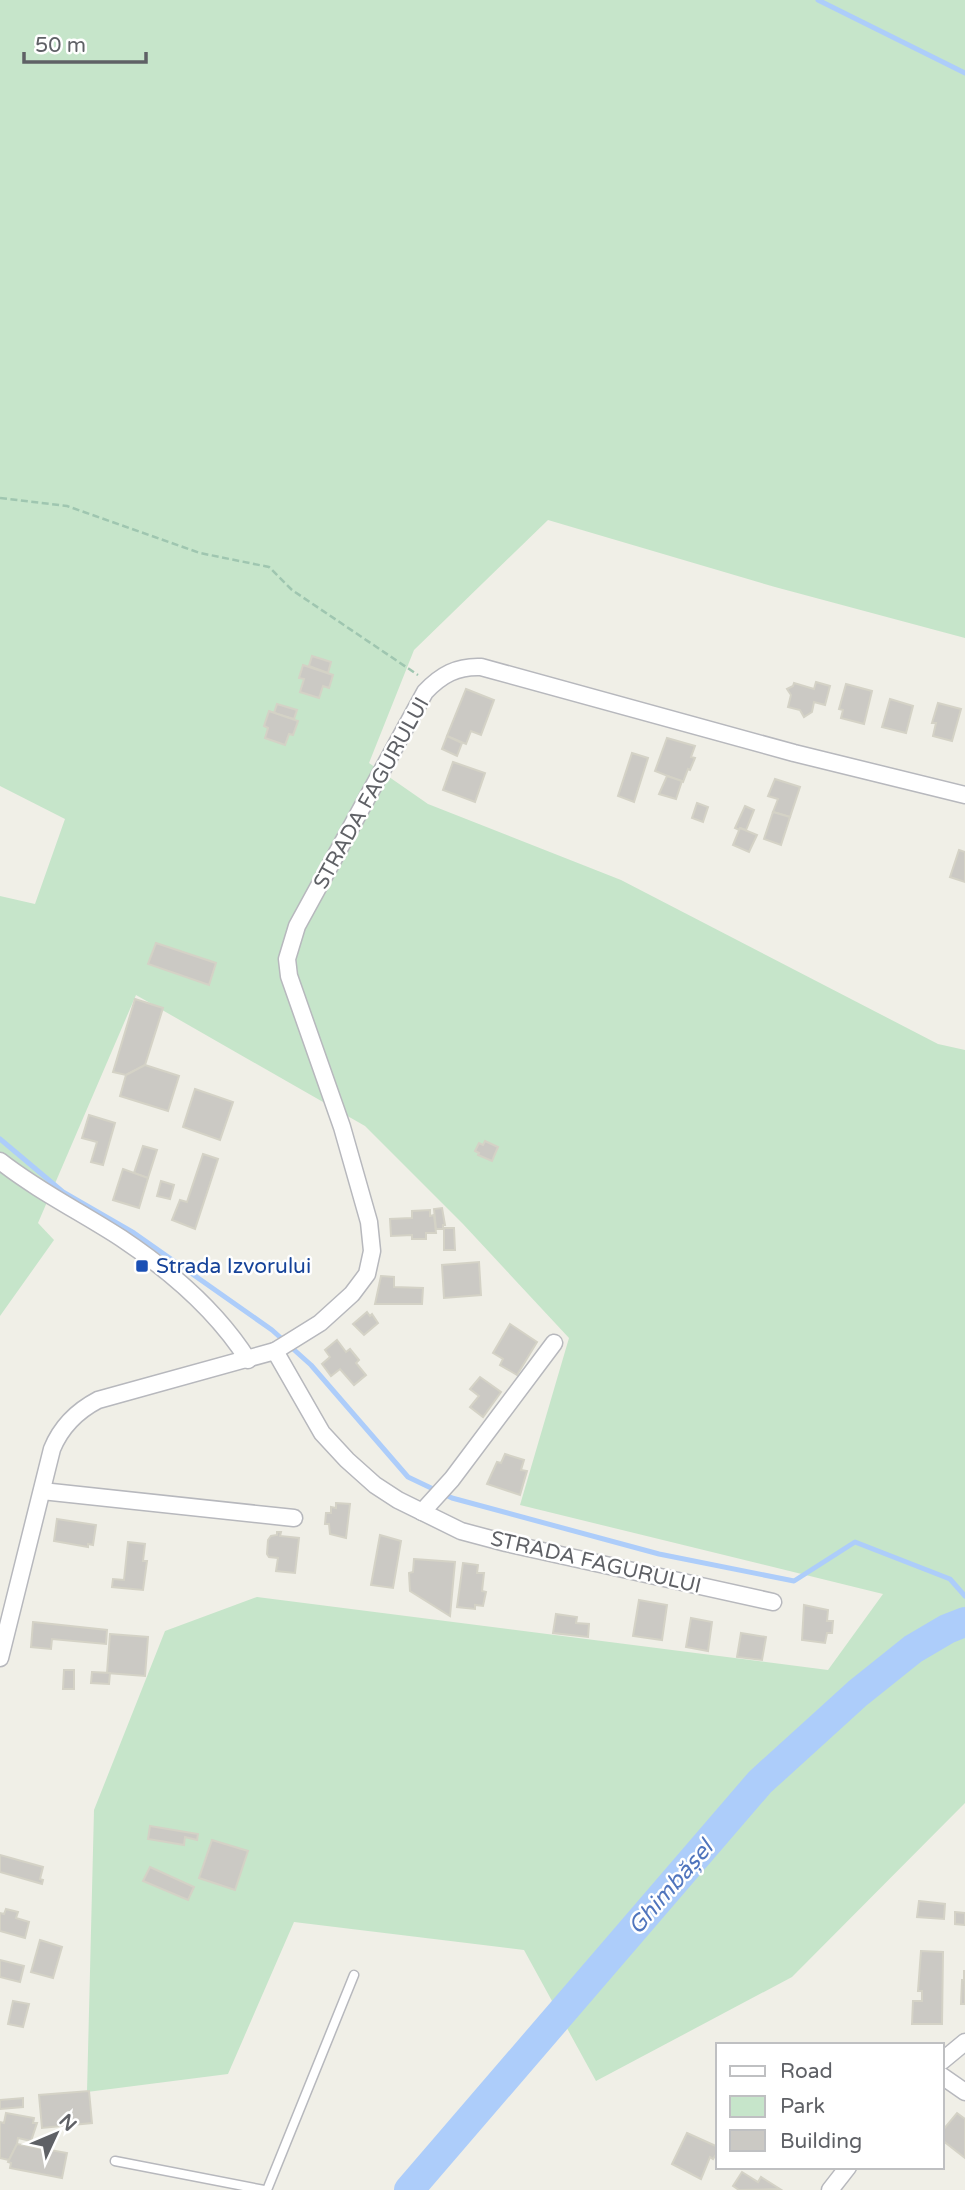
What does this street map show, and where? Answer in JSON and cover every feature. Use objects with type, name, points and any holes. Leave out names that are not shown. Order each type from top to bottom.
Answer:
[{"type":"street","name":"STRADA FAGURULUI","points":[[0,1658],[56,1439],[74,1416],[98,1400],[248,1360],[283,1347],[320,1323],[352,1294],[367,1274],[372,1251],[369,1222],[350,1154],[289,976],[287,959],[298,926],[425,692],[432,684],[465,666],[481,667],[794,753],[965,795]]},
{"type":"street","points":[[0,1161],[64,1205],[122,1239],[176,1280],[235,1339],[248,1360]]},
{"type":"street","points":[[422,1512],[554,1343]]},
{"type":"street","name":"STRADA FAGURULUI","points":[[283,1347],[322,1433],[375,1485],[422,1512],[461,1531],[506,1543],[773,1602]]},
{"type":"street","points":[[42,1491],[294,1518]]},
{"type":"street","points":[[944,2059],[965,2042]]},
{"type":"street","points":[[944,2077],[965,2092]]},
{"type":"street","points":[[830,2190],[846,2169]]},
{"type":"lane","points":[[115,2161],[265,2190],[354,1975]]},
{"type":"path","points":[[0,498],[67,506],[200,553],[269,567],[292,590],[432,684]]},
{"type":"green space","points":[[0,0],[965,0],[965,638],[775,587],[548,520],[414,650],[369,763],[428,804],[621,880],[938,1044],[965,1050],[965,1803],[792,1977],[596,2081],[524,1950],[294,1922],[228,2074],[87,2092],[94,1810],[165,1631],[257,1597],[828,1670],[883,1594],[520,1505],[569,1338],[463,1224],[365,1126],[136,995],[38,1223],[54,1240],[0,1316],[0,896],[35,904],[65,819],[0,786]]},
{"type":"building","points":[[312,656],[331,662],[328,673],[309,666]]},
{"type":"building","points":[[303,665],[333,675],[329,688],[323,686],[319,698],[300,692],[304,679],[299,678]]},
{"type":"building","points":[[816,682],[830,686],[825,705],[814,702],[812,712],[804,717],[800,710],[788,707],[791,695],[787,689],[794,683],[814,689]]},
{"type":"building","points":[[846,684],[872,691],[864,724],[841,718],[843,710],[839,709]]},
{"type":"building","points":[[466,689],[494,700],[481,735],[471,731],[466,744],[447,736]]},
{"type":"building","points":[[890,699],[913,706],[906,733],[882,727]]},
{"type":"building","points":[[938,703],[961,709],[952,741],[933,736],[936,723],[932,723]]},
{"type":"building","points":[[277,704],[297,710],[294,719],[274,713]]},
{"type":"building","points":[[269,711],[298,721],[293,735],[289,734],[285,745],[265,738],[268,728],[264,726]]},
{"type":"building","points":[[447,736],[462,743],[457,756],[442,749]]},
{"type":"building","points":[[667,738],[695,746],[691,757],[695,758],[683,782],[655,771]]},
{"type":"building","points":[[632,753],[648,758],[634,802],[618,796]]},
{"type":"building","points":[[453,762],[485,773],[475,802],[443,790]]},
{"type":"building","points":[[667,776],[682,781],[676,799],[659,794]]},
{"type":"building","points":[[775,779],[800,787],[790,817],[773,812],[778,799],[768,796]]},
{"type":"building","points":[[697,803],[708,807],[703,822],[692,818]]},
{"type":"building","points":[[745,806],[754,810],[746,830],[739,830],[735,828]]},
{"type":"building","points":[[773,812],[790,817],[781,845],[764,839]]},
{"type":"building","points":[[740,828],[757,835],[749,852],[733,845]]},
{"type":"building","points":[[959,850],[965,852],[965,882],[950,877]]},
{"type":"building","points":[[156,943],[216,963],[209,985],[148,964]]},
{"type":"building","points":[[135,999],[163,1008],[145,1065],[126,1075],[113,1072]]},
{"type":"building","points":[[145,1065],[179,1076],[168,1111],[120,1096],[126,1075]]},
{"type":"building","points":[[195,1089],[233,1102],[220,1140],[183,1127]]},
{"type":"building","points":[[89,1115],[115,1123],[103,1165],[91,1162],[97,1142],[82,1138]]},
{"type":"building","points":[[485,1141],[498,1147],[492,1161],[475,1151],[479,1143],[483,1145]]},
{"type":"building","points":[[143,1146],[157,1150],[148,1178],[134,1173]]},
{"type":"building","points":[[203,1154],[218,1159],[195,1229],[172,1220],[180,1200],[187,1202]]},
{"type":"building","points":[[123,1169],[148,1178],[139,1208],[113,1200]]},
{"type":"building","points":[[161,1181],[174,1185],[170,1199],[157,1196]]},
{"type":"building","points":[[442,1208],[445,1225],[443,1229],[436,1229],[434,1209]]},
{"type":"building","points":[[430,1210],[430,1216],[434,1215],[436,1233],[426,1233],[426,1239],[412,1239],[412,1235],[391,1236],[390,1219],[412,1218],[412,1211]]},
{"type":"building","points":[[444,1228],[454,1228],[455,1250],[444,1250]]},
{"type":"building","points":[[479,1262],[481,1295],[444,1298],[442,1265]]},
{"type":"building","points":[[381,1276],[394,1277],[394,1287],[423,1288],[422,1304],[375,1304]]},
{"type":"building","points":[[367,1312],[370,1316],[372,1314],[378,1323],[364,1335],[353,1324]]},
{"type":"building","points":[[510,1324],[537,1342],[517,1375],[500,1365],[503,1359],[493,1353]]},
{"type":"building","points":[[337,1340],[346,1352],[350,1349],[359,1360],[356,1363],[366,1375],[354,1385],[340,1369],[331,1376],[322,1364],[330,1357],[325,1350]]},
{"type":"building","points":[[480,1377],[501,1392],[483,1417],[470,1407],[479,1396],[470,1389]]},
{"type":"building","points":[[505,1454],[524,1460],[521,1470],[527,1471],[520,1495],[487,1484],[497,1462],[501,1463]]},
{"type":"building","points":[[336,1503],[350,1504],[346,1538],[330,1534],[329,1524],[325,1524],[326,1513],[331,1513],[331,1507],[336,1508]]},
{"type":"building","points":[[57,1519],[96,1525],[93,1545],[88,1544],[88,1547],[54,1541]]},
{"type":"building","points":[[277,1532],[281,1532],[280,1536],[299,1538],[295,1573],[276,1571],[278,1558],[269,1557],[267,1554],[268,1540],[277,1535]]},
{"type":"building","points":[[380,1535],[401,1541],[393,1588],[371,1585]]},
{"type":"building","points":[[128,1542],[145,1544],[143,1561],[147,1561],[143,1590],[112,1587],[113,1579],[124,1580]]},
{"type":"building","points":[[414,1559],[455,1562],[450,1616],[410,1591],[409,1573],[413,1572]]},
{"type":"building","points":[[463,1563],[478,1565],[477,1573],[484,1573],[482,1591],[486,1592],[483,1606],[475,1605],[475,1609],[457,1607]]},
{"type":"building","points":[[639,1600],[667,1605],[662,1640],[633,1636]]},
{"type":"building","points":[[804,1605],[828,1610],[827,1621],[833,1621],[832,1633],[827,1633],[825,1643],[802,1640]]},
{"type":"building","points":[[556,1614],[577,1617],[576,1623],[589,1624],[588,1637],[553,1633]]},
{"type":"building","points":[[691,1618],[712,1622],[708,1651],[686,1647]]},
{"type":"building","points":[[33,1622],[107,1630],[106,1644],[52,1639],[51,1649],[31,1647]]},
{"type":"building","points":[[741,1633],[766,1637],[762,1660],[737,1657]]},
{"type":"building","points":[[110,1634],[148,1637],[145,1676],[107,1673]]},
{"type":"building","points":[[64,1670],[74,1670],[74,1689],[63,1689]]},
{"type":"building","points":[[92,1672],[110,1673],[109,1684],[91,1683]]},
{"type":"building","points":[[150,1826],[198,1834],[197,1840],[185,1837],[184,1845],[148,1839]]},
{"type":"building","points":[[212,1840],[248,1851],[235,1890],[199,1878]]},
{"type":"building","points":[[0,1855],[43,1867],[40,1879],[43,1880],[42,1884],[0,1872]]},
{"type":"building","points":[[150,1867],[194,1887],[188,1900],[143,1881]]},
{"type":"building","points":[[919,1901],[945,1904],[944,1919],[917,1917]]},
{"type":"building","points":[[6,1909],[18,1912],[16,1918],[29,1922],[25,1938],[0,1931],[0,1913],[4,1914]]},
{"type":"building","points":[[955,1912],[965,1913],[965,1925],[955,1924]]},
{"type":"building","points":[[40,1940],[62,1947],[53,1978],[31,1972]]},
{"type":"building","points":[[921,1951],[943,1952],[942,2024],[912,2024],[913,2001],[922,2001],[922,1991],[918,1991]]},
{"type":"building","points":[[0,1960],[24,1966],[20,1982],[0,1977]]},
{"type":"building","points":[[964,1970],[965,2004],[961,2004],[962,1980]]},
{"type":"building","points":[[13,2001],[29,2004],[23,2027],[8,2024]]},
{"type":"building","points":[[89,2091],[92,2123],[42,2128],[39,2095]]},
{"type":"building","points":[[23,2098],[23,2107],[0,2109],[0,2100]]},
{"type":"building","points":[[6,2113],[34,2118],[33,2123],[37,2123],[31,2141],[18,2138],[9,2160],[0,2158],[0,2122],[4,2123]]},
{"type":"building","points":[[957,2113],[965,2119],[965,2158],[944,2142],[944,2129]]},
{"type":"building","points":[[687,2133],[716,2146],[716,2154],[713,2159],[710,2157],[701,2179],[672,2164]]},
{"type":"building","points":[[17,2144],[67,2153],[62,2178],[10,2168],[11,2163],[8,2162]]},
{"type":"building","points":[[742,2172],[758,2182],[761,2177],[780,2189],[739,2190],[733,2186]]},
{"type":"waterway","points":[[818,0],[965,73]]},
{"type":"waterway","points":[[0,1139],[63,1192],[134,1233],[272,1330],[311,1365],[408,1477],[452,1498],[659,1554],[794,1581],[855,1542],[950,1579],[965,1596]]},
{"type":"waterway","name":"Ghimbășel","points":[[409,2190],[760,1782],[858,1693],[913,1649],[965,1622]]},
{"type":"place","name":"Strada Izvorului","points":[[142,1266]]}]
